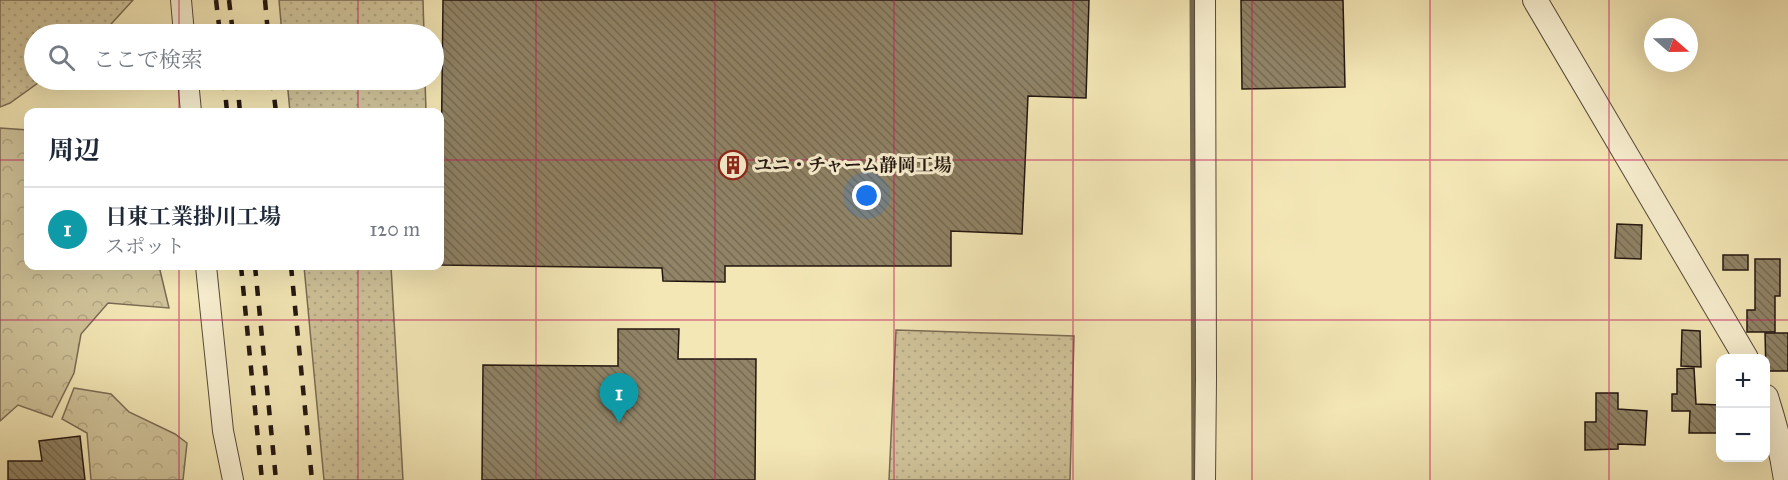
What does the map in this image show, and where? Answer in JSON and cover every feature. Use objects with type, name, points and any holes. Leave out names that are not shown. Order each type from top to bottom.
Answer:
[{"type":"street","points":[[181,0],[183,24]]},
{"type":"street","points":[[1205,0],[1205,480]]},
{"type":"street","points":[[1535,0],[1744,354]]},
{"type":"street","points":[[189,90],[191,108]]},
{"type":"street","points":[[206,270],[223,431],[233,480]]},
{"type":"street","points":[[1769,408],[1780,445],[1786,480]]},
{"type":"green space","points":[[0,0],[133,0],[111,24],[24,24],[24,90],[28,90],[0,107]]},
{"type":"green space","points":[[279,0],[423,0],[424,24],[281,24]]},
{"type":"green space","points":[[288,90],[425,90],[426,108],[290,108]]},
{"type":"green space","points":[[0,128],[24,130],[24,270],[160,270],[169,308],[108,303],[81,334],[74,373],[52,417],[18,405],[0,421]]},
{"type":"green space","points":[[304,270],[391,270],[403,480],[324,480]]},
{"type":"green space","points":[[896,330],[1074,336],[1070,480],[889,480]]},
{"type":"green space","points":[[74,388],[111,394],[129,412],[175,434],[187,443],[183,480],[91,480],[87,433],[62,419]]},
{"type":"building","name":"ユニ・チャーム静岡工場","points":[[443,0],[1089,0],[1086,98],[1028,96],[1022,234],[951,231],[951,266],[725,266],[725,282],[663,281],[662,268],[444,265]]},
{"type":"building","points":[[1241,0],[1343,0],[1345,87],[1242,89]]},
{"type":"building","points":[[1617,224],[1642,225],[1641,259],[1615,258]]},
{"type":"building","points":[[1723,255],[1748,255],[1748,270],[1723,270]]},
{"type":"building","points":[[1755,259],[1780,259],[1780,296],[1775,296],[1775,332],[1747,332],[1747,310],[1755,310]]},
{"type":"building","points":[[618,329],[679,329],[678,359],[756,359],[755,480],[482,480],[483,365],[618,366]]},
{"type":"building","points":[[1682,330],[1700,331],[1701,367],[1681,366]]},
{"type":"building","points":[[1765,333],[1788,333],[1788,371],[1770,371],[1770,354],[1766,354]]},
{"type":"building","points":[[1694,368],[1696,404],[1716,405],[1716,433],[1689,433],[1690,411],[1672,411],[1672,394],[1677,394],[1677,369]]},
{"type":"building","points":[[1596,393],[1618,393],[1618,409],[1647,411],[1645,445],[1618,444],[1618,449],[1585,450],[1585,422],[1596,422]]},
{"type":"building","points":[[80,436],[85,480],[8,480],[8,461],[42,461],[39,441]]},
{"type":"waterway","points":[[1192,0],[1194,480]]},
{"type":"railway","points":[[216,0],[219,24]]},
{"type":"railway","points":[[229,0],[232,24]]},
{"type":"railway","points":[[265,0],[267,24]]},
{"type":"railway","points":[[225,90],[227,108]]},
{"type":"railway","points":[[238,90],[240,108]]},
{"type":"railway","points":[[273,90],[276,108]]},
{"type":"railway","points":[[241,270],[262,480]]},
{"type":"railway","points":[[255,270],[276,480]]},
{"type":"railway","points":[[291,270],[312,480]]},
{"type":"place","name":"ユニ・チャーム静岡工場","points":[[733,165]]},
{"type":"place","name":"日東工業掛川工場","points":[[619,423]]}]
